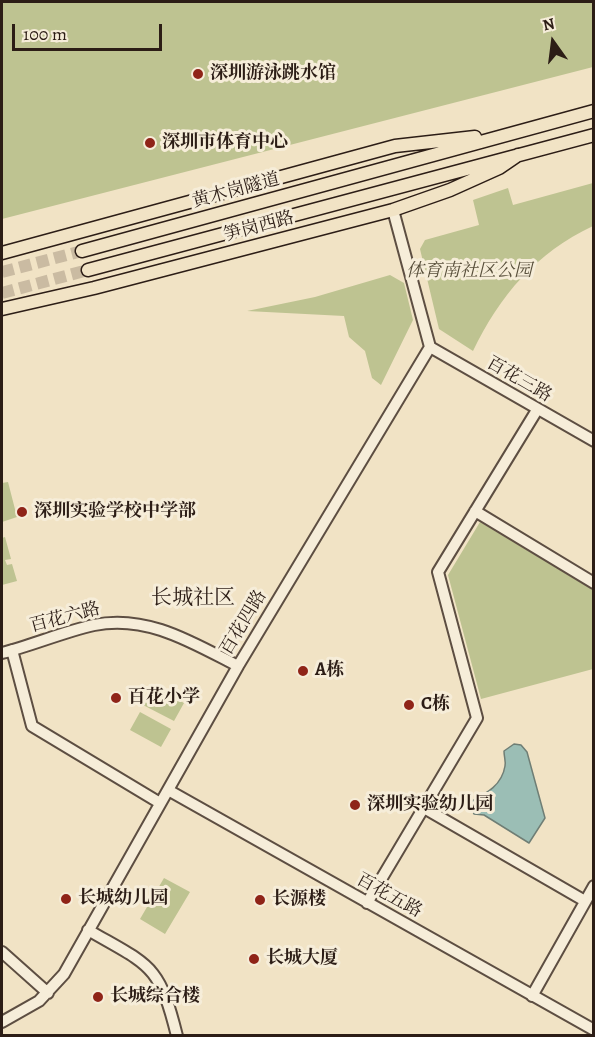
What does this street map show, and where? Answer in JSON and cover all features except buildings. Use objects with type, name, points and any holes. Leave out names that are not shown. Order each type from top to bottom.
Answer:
[{"type":"main road","points":[[2,253],[394,146],[512,133],[594,111]]},
{"type":"main road","name":"黄木岗隧道","points":[[82,251],[399,166],[512,133]]},
{"type":"main road","name":"笋岗西路","points":[[88,270],[594,135]]},
{"type":"main road","name":"笋岗西路","points":[[2,309],[94,288],[422,202],[499,168],[516,155]]},
{"type":"street","points":[[393,210],[430,348]]},
{"type":"street","name":"百花三路","points":[[430,348],[594,441]]},
{"type":"street","name":"百花四路","points":[[2,1022],[48,993],[64,974],[238,666],[430,348]]},
{"type":"street","points":[[367,903],[477,718],[438,572],[537,410]]},
{"type":"street","points":[[475,512],[594,583]]},
{"type":"street","name":"百花六路","points":[[7,652],[93,625],[127,623],[144,625],[181,637],[238,666]]},
{"type":"street","points":[[7,652],[32,726],[160,803]]},
{"type":"street","name":"百花五路","points":[[168,790],[594,1030]]},
{"type":"street","points":[[424,808],[585,901]]},
{"type":"street","points":[[532,996],[594,886]]},
{"type":"street","points":[[88,930],[142,962],[155,974],[165,991],[177,1035]]},
{"type":"street","points":[[2,952],[48,993]]},
{"type":"green space","name":"深圳市体育中心","points":[[2,2],[593,2],[593,67],[2,219]]},
{"type":"green space","name":"体育南社区公园","points":[[593,183],[593,226],[554,249],[522,278],[495,312],[473,351],[439,329],[420,249],[425,240],[479,225],[473,200],[508,188],[513,205]]},
{"type":"green space","points":[[390,275],[404,283],[413,320],[381,385],[372,378],[365,351],[349,337],[344,316],[247,311],[315,297]]},
{"type":"green space","points":[[8,482],[17,517],[2,522],[2,483]]},
{"type":"green space","points":[[480,522],[593,590],[593,669],[481,699],[448,575]]},
{"type":"green space","points":[[5,537],[11,559],[5,560],[7,565],[12,564],[17,581],[2,585],[2,538]]},
{"type":"green space","points":[[153,686],[184,703],[174,721],[143,705]]},
{"type":"green space","points":[[140,712],[171,729],[161,747],[130,730]]},
{"type":"green space","points":[[164,878],[190,892],[165,934],[140,919]]},
{"type":"water","points":[[514,744],[521,745],[527,752],[545,818],[529,843],[484,815],[474,814],[470,805],[501,778],[505,766],[504,751]]},
{"type":"tunnel","points":[[2,272],[82,251]]},
{"type":"tunnel","points":[[2,293],[88,270]]},
{"type":"place","name":"深圳游泳跳水馆","points":[[198,74]]},
{"type":"place","name":"深圳市体育中心","points":[[150,143]]},
{"type":"place","name":"深圳实验学校中学部","points":[[22,512]]},
{"type":"place","name":"A栋","points":[[303,671]]},
{"type":"place","name":"百花小学","points":[[116,698]]},
{"type":"place","name":"C栋","points":[[409,705]]},
{"type":"place","name":"深圳实验幼儿园","points":[[355,805]]},
{"type":"place","name":"长城幼儿园","points":[[66,899]]},
{"type":"place","name":"长源楼","points":[[260,900]]},
{"type":"place","name":"长城大厦","points":[[254,959]]},
{"type":"place","name":"长城综合楼","points":[[98,997]]},
{"type":"district","name":"长城社区","points":[[193,599]]}]
